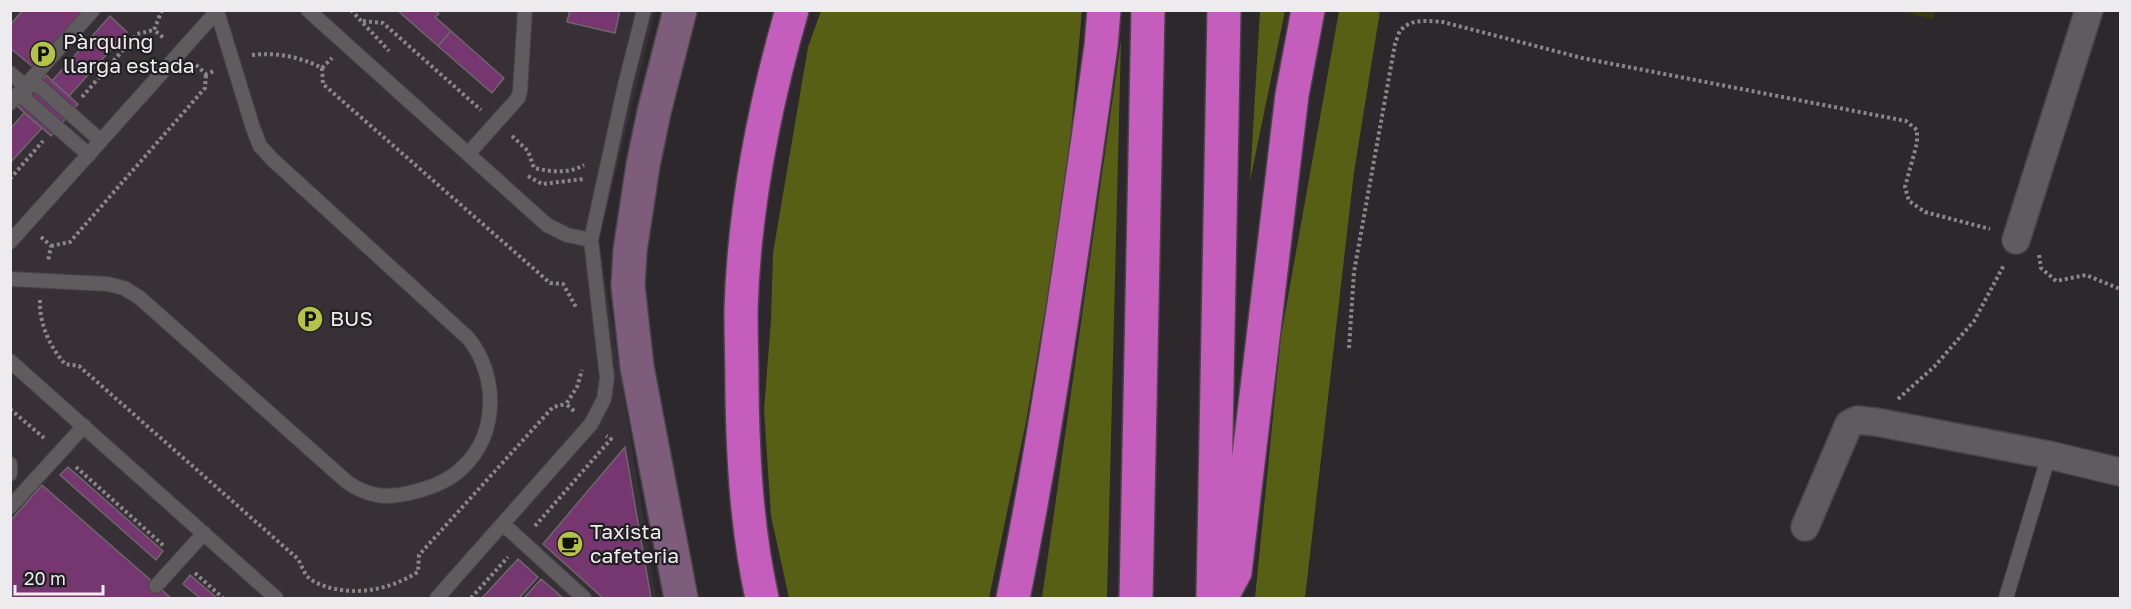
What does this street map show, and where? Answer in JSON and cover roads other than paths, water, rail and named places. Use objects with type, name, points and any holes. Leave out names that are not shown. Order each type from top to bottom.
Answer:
[{"type":"highway","points":[[762,598],[748,510],[743,444],[741,309],[748,224],[760,148],[775,68],[792,10]]},
{"type":"highway","points":[[1013,598],[1059,336],[1101,46],[1104,10]]},
{"type":"highway","points":[[1136,598],[1148,10]]},
{"type":"highway","points":[[1213,598],[1224,10]]},
{"type":"highway","points":[[1221,598],[1235,572],[1292,95],[1308,10]]},
{"type":"street","points":[[680,10],[643,165],[630,251],[628,286],[638,367],[681,598]]},
{"type":"street","points":[[2016,240],[2089,10]]},
{"type":"street","points":[[1805,527],[1849,424],[1857,420],[2049,455],[2121,472]]},
{"type":"lane","points":[[10,103],[93,10]]},
{"type":"lane","points":[[308,10],[547,225],[567,235],[591,240]]},
{"type":"lane","points":[[468,154],[518,98],[525,10]]},
{"type":"lane","points":[[437,598],[591,424],[604,399],[607,378],[591,240],[644,10]]},
{"type":"lane","points":[[10,242],[218,11]]},
{"type":"lane","points":[[10,279],[108,284],[124,288],[140,298],[359,491],[383,496],[420,491],[450,478],[474,455],[487,426],[490,399],[488,376],[478,350],[468,338],[260,146],[218,11]]},
{"type":"lane","points":[[10,73],[25,87],[25,99],[89,155]]},
{"type":"lane","points":[[25,87],[38,85],[101,141]]},
{"type":"lane","points":[[10,361],[276,598]]},
{"type":"lane","points":[[10,507],[84,426]]},
{"type":"lane","points":[[2006,598],[2049,455]]},
{"type":"lane","points":[[10,464],[10,474]]},
{"type":"lane","points":[[503,524],[584,598]]},
{"type":"lane","points":[[156,585],[204,533]]},
{"type":"place","name":"Pàrquing llarga estada","points":[[43,54]]},
{"type":"place","name":"BUS","points":[[310,319]]},
{"type":"place","name":"Taxista cafeteria","points":[[570,544]]}]
